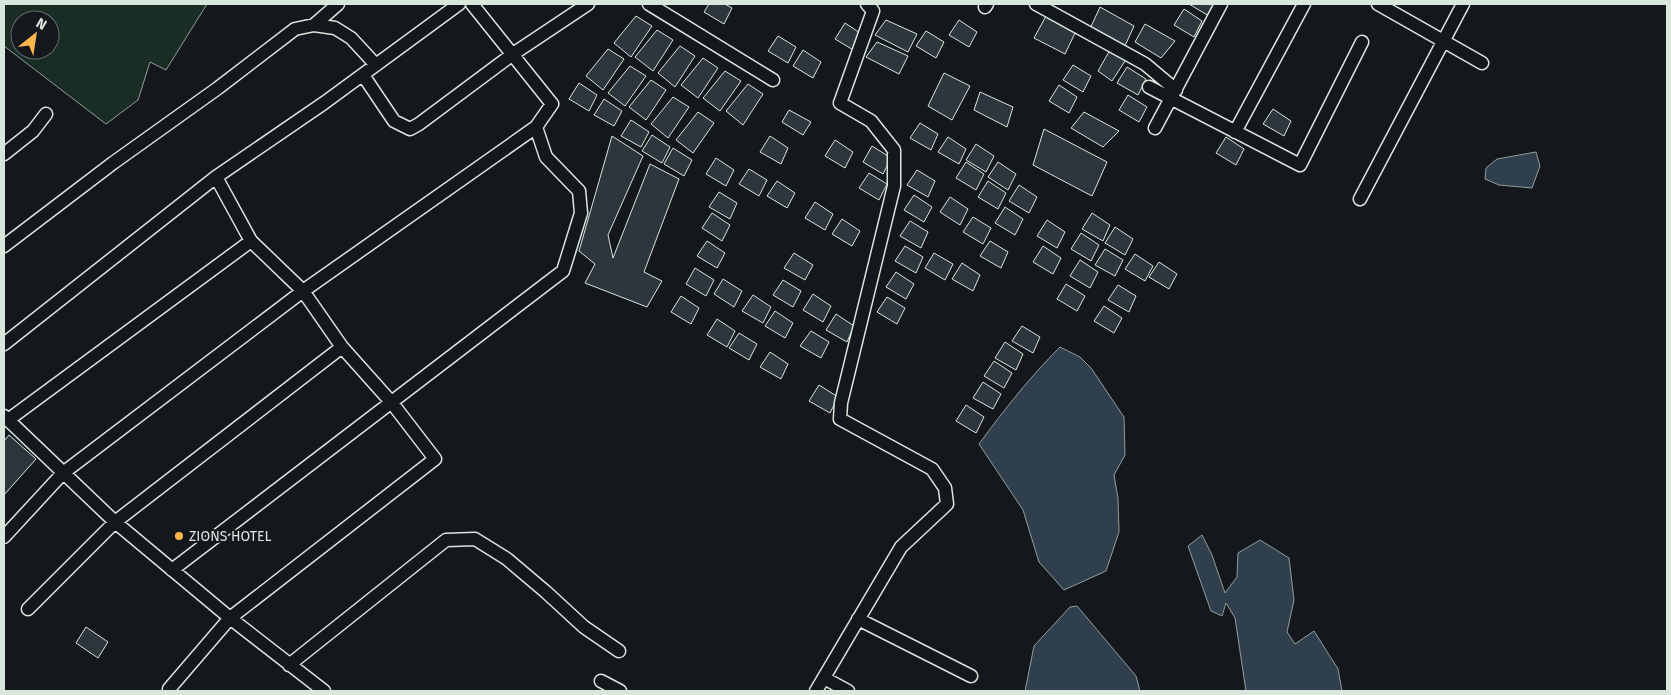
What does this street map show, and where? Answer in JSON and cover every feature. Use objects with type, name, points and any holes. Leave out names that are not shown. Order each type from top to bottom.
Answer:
[{"type":"street","points":[[314,25],[338,4]]},
{"type":"street","points":[[4,344],[216,177],[324,103],[459,4]]},
{"type":"street","points":[[4,537],[62,473],[303,291],[536,127],[552,104],[472,4]]},
{"type":"street","points":[[363,75],[394,122],[410,129],[513,54],[588,4]]},
{"type":"street","points":[[649,4],[773,80]]},
{"type":"street","points":[[1036,4],[1145,64],[1173,94]]},
{"type":"street","points":[[1155,128],[1221,4]]},
{"type":"street","points":[[1235,132],[1304,4]]},
{"type":"street","points":[[1378,4],[1482,63]]},
{"type":"street","points":[[1360,199],[1463,4]]},
{"type":"street","points":[[816,691],[901,547],[947,504],[945,488],[932,469],[840,419],[841,403],[894,186],[894,150],[871,121],[840,103],[872,6]]},
{"type":"street","points":[[4,246],[113,163],[218,88],[295,28],[314,25],[335,28],[351,38],[376,65]]},
{"type":"street","points":[[1149,87],[1173,94],[1235,132],[1300,165],[1362,42]]},
{"type":"street","points":[[4,154],[33,131],[46,114]]},
{"type":"street","points":[[172,570],[563,271],[581,213],[579,191],[546,156],[536,127]]},
{"type":"street","points":[[169,689],[230,618],[435,459],[392,403],[342,348],[303,291],[251,240],[216,177]]},
{"type":"street","points":[[251,240],[6,418],[115,522],[230,618],[324,691]]},
{"type":"street","points":[[28,609],[115,522],[342,348]]},
{"type":"street","points":[[289,665],[446,540],[475,539],[507,559],[584,627],[619,651]]},
{"type":"street","points":[[858,620],[971,676]]},
{"type":"street","points":[[824,678],[848,691]]},
{"type":"street","points":[[601,682],[620,691]]},
{"type":"green space","points":[[4,4],[207,4],[166,70],[150,62],[138,100],[106,124],[22,60],[60,60],[60,10],[10,10],[10,51],[4,46]]},
{"type":"water","points":[[1536,152],[1540,166],[1532,188],[1499,185],[1485,179],[1486,168],[1497,159]]},
{"type":"water","points":[[1060,347],[1080,357],[1091,368],[1124,417],[1125,455],[1114,475],[1118,498],[1119,532],[1106,571],[1064,590],[1039,562],[1023,510],[979,444],[1038,370]]},
{"type":"water","points":[[1202,535],[1212,555],[1225,593],[1237,577],[1238,553],[1260,540],[1289,558],[1294,600],[1287,632],[1295,644],[1314,631],[1338,669],[1342,691],[1246,691],[1235,618],[1226,603],[1222,616],[1211,611],[1188,546]]},
{"type":"water","points":[[1077,606],[1136,676],[1140,691],[1025,691],[1034,646],[1070,607]]},
{"type":"building","points":[[709,4],[725,4],[732,8],[724,24],[704,12]]},
{"type":"building","points":[[1189,4],[1214,4],[1209,16]]},
{"type":"building","points":[[1100,7],[1134,26],[1124,48],[1089,31]]},
{"type":"building","points":[[1184,9],[1202,21],[1194,37],[1174,25]]},
{"type":"building","points":[[636,16],[652,26],[631,57],[614,43]]},
{"type":"building","points":[[1046,16],[1076,31],[1065,54],[1034,38]]},
{"type":"building","points":[[886,20],[917,34],[908,52],[875,35]]},
{"type":"building","points":[[959,20],[977,32],[969,47],[949,35]]},
{"type":"building","points":[[845,23],[863,35],[855,51],[835,39]]},
{"type":"building","points":[[1145,24],[1175,41],[1161,58],[1135,42]]},
{"type":"building","points":[[657,30],[673,40],[653,71],[635,57]]},
{"type":"building","points":[[926,31],[944,42],[936,58],[916,46]]},
{"type":"building","points":[[778,36],[796,47],[788,63],[768,51]]},
{"type":"building","points":[[877,42],[908,56],[899,74],[866,57]]},
{"type":"building","points":[[680,46],[695,56],[675,87],[658,73]]},
{"type":"building","points":[[608,49],[624,59],[603,90],[586,76]]},
{"type":"building","points":[[803,50],[821,62],[813,78],[793,66]]},
{"type":"building","points":[[1110,50],[1127,58],[1112,81],[1098,71]]},
{"type":"building","points":[[703,58],[718,68],[698,98],[681,85]]},
{"type":"building","points":[[1073,65],[1091,76],[1083,92],[1063,80]]},
{"type":"building","points":[[630,66],[646,76],[625,106],[608,93]]},
{"type":"building","points":[[1127,67],[1146,79],[1138,95],[1117,83]]},
{"type":"building","points":[[725,71],[741,81],[720,111],[703,98]]},
{"type":"building","points":[[944,73],[970,86],[952,120],[928,106]]},
{"type":"building","points":[[651,80],[666,90],[646,120],[629,107]]},
{"type":"building","points":[[579,83],[597,95],[589,111],[569,99]]},
{"type":"building","points":[[748,84],[763,94],[743,125],[726,111]]},
{"type":"building","points":[[1059,85],[1077,97],[1069,113],[1049,101]]},
{"type":"building","points":[[980,92],[1013,107],[1007,127],[974,110]]},
{"type":"building","points":[[1128,95],[1147,107],[1139,122],[1119,110]]},
{"type":"building","points":[[673,97],[689,107],[668,138],[651,124]]},
{"type":"building","points":[[604,99],[622,111],[614,126],[594,115]]},
{"type":"building","points":[[1273,109],[1291,121],[1284,136],[1263,124]]},
{"type":"building","points":[[789,110],[811,122],[803,135],[782,122]]},
{"type":"building","points":[[698,112],[714,123],[693,153],[676,140]]},
{"type":"building","points":[[1084,112],[1119,131],[1103,147],[1071,128]]},
{"type":"building","points":[[631,120],[649,132],[641,147],[621,136]]},
{"type":"building","points":[[920,123],[938,134],[931,150],[910,138]]},
{"type":"building","points":[[1044,129],[1107,162],[1092,196],[1033,165]]},
{"type":"building","points":[[652,135],[670,147],[662,163],[642,151]]},
{"type":"building","points":[[612,136],[643,156],[608,235],[613,258],[650,164],[679,179],[644,272],[662,281],[647,307],[585,283],[595,264],[579,251]]},
{"type":"building","points":[[770,136],[788,148],[781,164],[760,152]]},
{"type":"building","points":[[948,137],[966,149],[959,164],[938,152]]},
{"type":"building","points":[[1226,137],[1244,149],[1236,165],[1216,153]]},
{"type":"building","points":[[835,140],[853,152],[845,168],[825,156]]},
{"type":"building","points":[[976,144],[994,156],[986,172],[966,160]]},
{"type":"building","points":[[872,146],[891,158],[883,174],[863,162]]},
{"type":"building","points":[[673,148],[692,160],[684,176],[664,164]]},
{"type":"building","points":[[716,158],[734,170],[726,186],[706,174]]},
{"type":"building","points":[[966,162],[984,174],[976,190],[956,178]]},
{"type":"building","points":[[998,162],[1016,174],[1008,190],[988,177]]},
{"type":"building","points":[[749,169],[767,180],[759,196],[739,184]]},
{"type":"building","points":[[917,170],[935,181],[928,197],[907,185]]},
{"type":"building","points":[[869,173],[887,184],[879,200],[859,188]]},
{"type":"building","points":[[777,181],[795,193],[787,208],[767,196]]},
{"type":"building","points":[[988,181],[1006,193],[998,209],[978,197]]},
{"type":"building","points":[[1019,185],[1037,197],[1029,213],[1009,201]]},
{"type":"building","points":[[719,192],[737,203],[730,219],[709,207]]},
{"type":"building","points":[[914,195],[932,207],[924,222],[904,210]]},
{"type":"building","points":[[950,197],[968,209],[960,225],[940,212]]},
{"type":"building","points":[[815,202],[833,214],[825,230],[805,218]]},
{"type":"building","points":[[1005,207],[1023,219],[1015,235],[995,223]]},
{"type":"building","points":[[712,213],[730,225],[722,241],[702,228]]},
{"type":"building","points":[[1092,213],[1110,225],[1103,241],[1082,229]]},
{"type":"building","points":[[973,217],[991,228],[983,244],[963,232]]},
{"type":"building","points":[[842,219],[860,231],[852,246],[832,234]]},
{"type":"building","points":[[1047,220],[1065,232],[1057,248],[1037,236]]},
{"type":"building","points":[[910,221],[928,232],[921,248],[900,236]]},
{"type":"building","points":[[1115,227],[1133,239],[1125,255],[1105,243]]},
{"type":"building","points":[[1081,233],[1099,245],[1091,261],[1071,249]]},
{"type":"building","points":[[707,241],[725,253],[717,268],[697,256]]},
{"type":"building","points":[[990,241],[1008,252],[1001,268],[980,256]]},
{"type":"building","points":[[905,246],[923,257],[916,273],[895,261]]},
{"type":"building","points":[[1043,246],[1061,258],[1053,274],[1033,262]]},
{"type":"building","points":[[1105,249],[1123,260],[1115,276],[1095,265]]},
{"type":"building","points":[[794,253],[813,265],[805,280],[784,268]]},
{"type":"building","points":[[934,253],[953,264],[945,280],[925,268]]},
{"type":"building","points":[[1135,254],[1153,266],[1145,281],[1125,269]]},
{"type":"building","points":[[1080,260],[1098,272],[1090,288],[1070,276]]},
{"type":"building","points":[[1159,262],[1177,274],[1169,289],[1149,277]]},
{"type":"building","points":[[962,263],[980,275],[973,291],[952,279]]},
{"type":"building","points":[[695,268],[714,280],[706,296],[686,284]]},
{"type":"building","points":[[896,272],[914,284],[906,299],[886,287]]},
{"type":"building","points":[[723,279],[742,291],[734,307],[714,294]]},
{"type":"building","points":[[783,280],[801,291],[793,307],[773,295]]},
{"type":"building","points":[[1066,284],[1085,296],[1077,311],[1057,299]]},
{"type":"building","points":[[1118,285],[1136,296],[1129,312],[1108,300]]},
{"type":"building","points":[[813,294],[831,306],[823,322],[803,310]]},
{"type":"building","points":[[753,295],[771,307],[763,323],[742,311]]},
{"type":"building","points":[[681,296],[699,308],[691,324],[671,312]]},
{"type":"building","points":[[887,297],[905,308],[897,324],[877,312]]},
{"type":"building","points":[[1104,306],[1122,318],[1114,333],[1094,321]]},
{"type":"building","points":[[775,311],[793,323],[785,338],[765,326]]},
{"type":"building","points":[[836,314],[854,326],[847,342],[826,330]]},
{"type":"building","points":[[717,319],[735,331],[727,347],[707,335]]},
{"type":"building","points":[[1022,326],[1040,337],[1033,353],[1012,341]]},
{"type":"building","points":[[811,331],[829,342],[821,358],[800,346]]},
{"type":"building","points":[[739,333],[757,344],[749,360],[729,348]]},
{"type":"building","points":[[1005,342],[1023,354],[1016,370],[995,358]]},
{"type":"building","points":[[770,352],[788,364],[781,379],[760,367]]},
{"type":"building","points":[[994,361],[1012,373],[1004,388],[984,376]]},
{"type":"building","points":[[983,382],[1001,394],[993,409],[973,398]]},
{"type":"building","points":[[819,385],[838,397],[830,413],[809,401]]},
{"type":"building","points":[[966,405],[984,417],[976,433],[956,421]]},
{"type":"building","points":[[9,435],[36,459],[4,495],[4,441]]},
{"type":"building","points":[[86,627],[108,642],[98,658],[76,643]]},
{"type":"place","name":"ZIONS HOTEL","points":[[179,536]]}]
